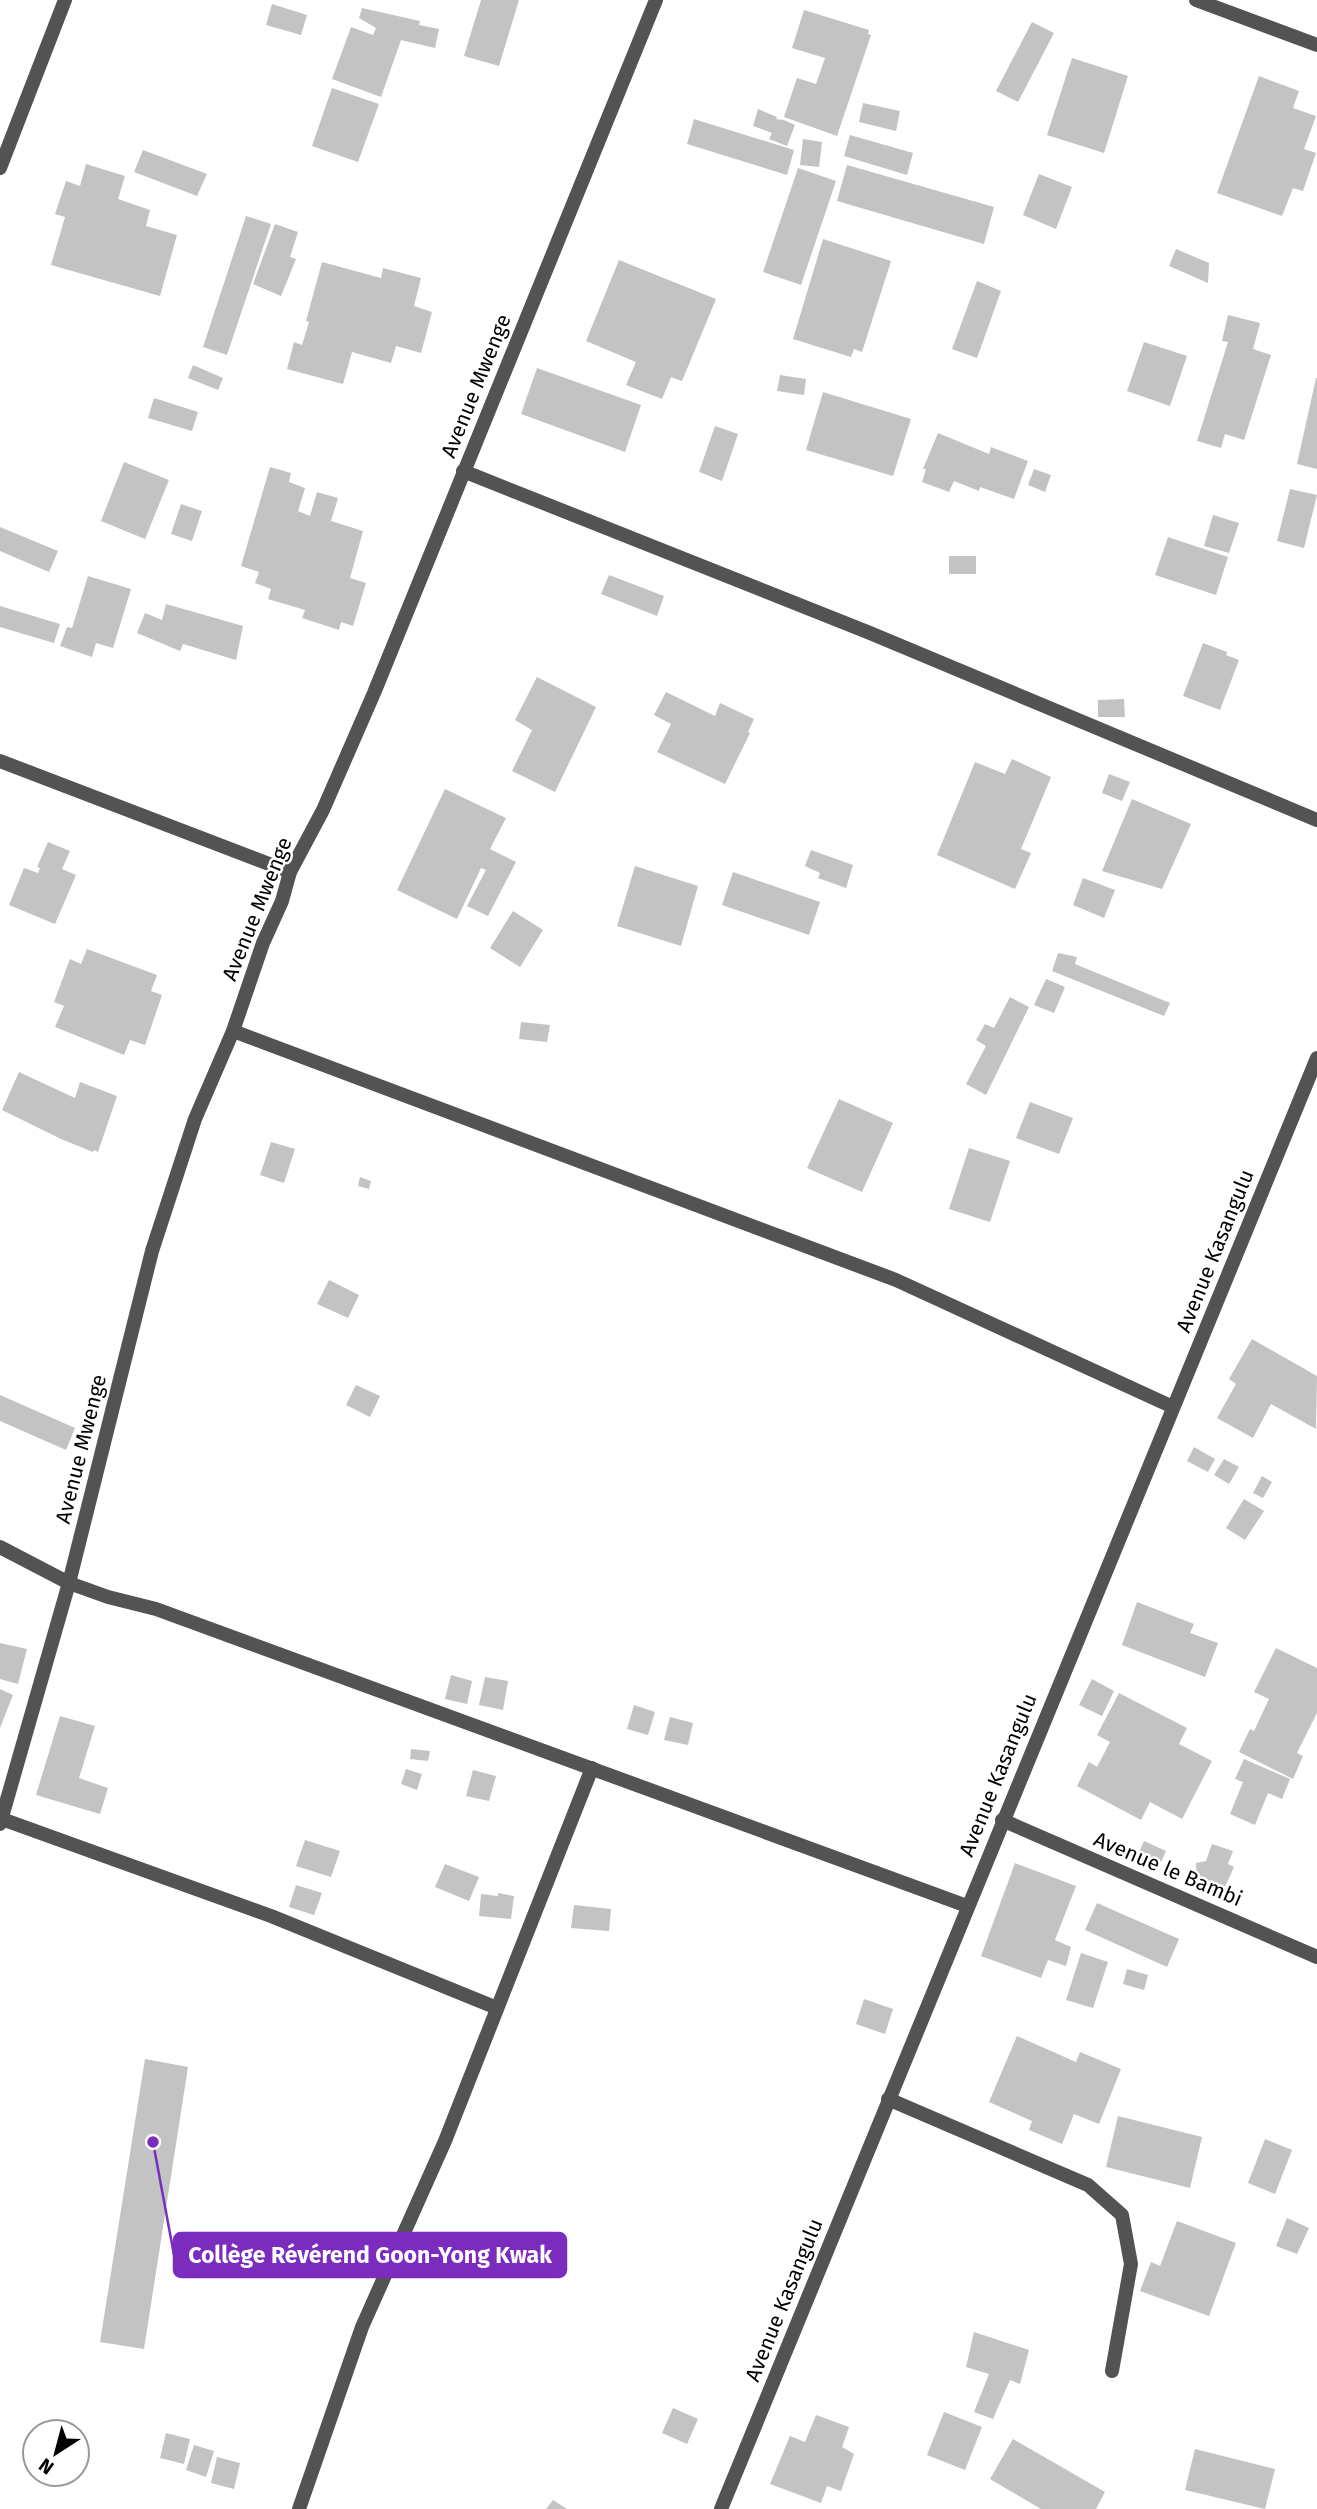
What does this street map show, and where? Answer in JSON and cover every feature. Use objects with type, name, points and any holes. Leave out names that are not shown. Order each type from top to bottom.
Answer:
[{"type":"street","points":[[0,168],[65,0]]},
{"type":"street","name":"Avenue Mwenge","points":[[1,1822],[69,1583],[152,1251],[195,1119],[233,1031],[263,943],[282,901],[290,872],[323,810],[374,694],[656,0]]},
{"type":"street","points":[[1196,0],[1317,45]]},
{"type":"street","points":[[463,471],[870,633],[1317,820]]},
{"type":"street","points":[[0,761],[290,872]]},
{"type":"street","points":[[233,1031],[896,1280],[1173,1407]]},
{"type":"street","name":"Avenue Kasangulu","points":[[721,2509],[1317,1058]]},
{"type":"street","points":[[0,1547],[69,1583],[108,1597],[156,1609],[967,1906]]},
{"type":"street","points":[[299,2509],[362,2327],[445,2141],[592,1768]]},
{"type":"street","name":"Avenue le Bambi","points":[[1002,1820],[1317,1957]]},
{"type":"street","points":[[1,1822],[271,1916],[498,2008]]},
{"type":"street","points":[[888,2099],[1088,2185],[1122,2215],[1131,2264],[1112,2371]]},
{"type":"building","points":[[481,0],[519,0],[499,66],[464,56]]},
{"type":"building","points":[[272,4],[307,15],[301,35],[266,25]]},
{"type":"building","points":[[362,8],[420,21],[419,25],[439,29],[435,48],[401,40],[381,97],[332,79],[351,27],[373,35],[376,28],[359,18]]},
{"type":"building","points":[[804,10],[869,30],[868,34],[871,35],[837,136],[784,117],[797,78],[816,84],[825,58],[792,48]]},
{"type":"building","points":[[1032,22],[1054,33],[1018,102],[996,91]]},
{"type":"building","points":[[1072,58],[1128,76],[1104,153],[1047,135]]},
{"type":"building","points":[[1259,76],[1299,91],[1293,108],[1316,116],[1304,149],[1316,153],[1303,191],[1293,188],[1282,216],[1217,193]]},
{"type":"building","points":[[332,88],[379,104],[358,162],[312,146]]},
{"type":"building","points":[[863,103],[900,111],[896,131],[859,122]]},
{"type":"building","points":[[758,109],[795,125],[787,146],[769,139],[772,133],[753,126]]},
{"type":"building","points":[[694,119],[794,150],[787,175],[687,144]]},
{"type":"building","points":[[850,135],[913,153],[907,175],[844,156]]},
{"type":"building","points":[[803,139],[822,142],[819,167],[800,165]]},
{"type":"building","points":[[143,150],[207,174],[197,196],[134,172]]},
{"type":"building","points":[[86,164],[125,176],[118,199],[150,210],[146,226],[177,235],[160,296],[51,265],[65,217],[55,214],[66,181],[80,186]]},
{"type":"building","points":[[847,165],[994,207],[984,244],[837,201]]},
{"type":"building","points":[[798,168],[836,181],[801,285],[763,272]]},
{"type":"building","points":[[1039,174],[1072,187],[1056,229],[1023,215]]},
{"type":"building","points":[[246,216],[271,224],[227,355],[203,347]]},
{"type":"building","points":[[275,224],[298,232],[290,257],[296,259],[281,296],[253,284]]},
{"type":"building","points":[[823,239],[891,261],[862,352],[854,349],[851,357],[793,339]]},
{"type":"building","points":[[1176,249],[1209,263],[1208,283],[1169,266]]},
{"type":"building","points":[[619,260],[716,299],[682,381],[671,377],[662,399],[626,385],[636,362],[586,341]]},
{"type":"building","points":[[322,262],[381,278],[383,268],[421,278],[414,306],[432,312],[421,353],[396,346],[391,363],[352,352],[343,384],[287,369],[294,342],[302,345]]},
{"type":"building","points":[[977,281],[1001,291],[977,358],[952,349]]},
{"type":"building","points":[[1228,315],[1260,323],[1253,349],[1271,355],[1244,440],[1225,434],[1221,448],[1197,441],[1228,342],[1222,341]]},
{"type":"building","points":[[1144,342],[1187,356],[1170,406],[1127,391]]},
{"type":"building","points":[[193,365],[223,378],[218,390],[188,378]]},
{"type":"building","points":[[537,368],[641,405],[625,452],[521,414]]},
{"type":"building","points":[[780,375],[806,379],[804,395],[777,391]]},
{"type":"building","points":[[1317,378],[1317,469],[1297,464]]},
{"type":"building","points":[[823,392],[911,419],[893,476],[806,450]]},
{"type":"building","points":[[154,398],[198,412],[192,431],[148,418]]},
{"type":"building","points":[[715,426],[738,434],[722,481],[699,472]]},
{"type":"building","points":[[938,433],[989,454],[991,447],[1028,461],[1014,499],[980,487],[979,491],[954,481],[949,492],[922,482],[926,469],[923,469]]},
{"type":"building","points":[[124,462],[169,480],[145,539],[101,521]]},
{"type":"building","points":[[270,467],[291,473],[289,482],[305,488],[298,511],[310,516],[317,492],[338,498],[331,521],[363,531],[350,578],[366,583],[353,626],[341,622],[339,630],[302,618],[305,610],[268,599],[271,589],[255,583],[259,572],[241,566]]},
{"type":"building","points":[[1034,469],[1051,475],[1045,492],[1028,485]]},
{"type":"building","points":[[1290,489],[1317,495],[1304,548],[1277,541]]},
{"type":"building","points":[[181,504],[202,511],[192,541],[171,534]]},
{"type":"building","points":[[1213,515],[1239,523],[1229,553],[1204,546]]},
{"type":"building","points":[[0,527],[58,551],[49,572],[0,551]]},
{"type":"building","points":[[1168,537],[1228,557],[1216,595],[1155,575]]},
{"type":"building","points":[[949,556],[976,556],[976,574],[949,574]]},
{"type":"building","points":[[609,575],[664,596],[657,616],[601,594]]},
{"type":"building","points":[[88,576],[131,589],[113,648],[96,643],[92,657],[60,646],[67,627],[72,628]]},
{"type":"building","points":[[166,604],[243,626],[236,660],[183,644],[180,651],[137,633],[145,613],[162,620]]},
{"type":"building","points":[[0,606],[60,624],[54,643],[0,627]]},
{"type":"building","points":[[1203,643],[1227,652],[1226,655],[1239,660],[1220,710],[1183,696]]},
{"type":"building","points":[[537,677],[596,707],[555,792],[512,771],[532,730],[515,720]]},
{"type":"building","points":[[666,692],[715,716],[720,703],[754,719],[725,784],[657,752],[671,724],[654,715]]},
{"type":"building","points":[[1124,699],[1125,717],[1098,717],[1098,700]]},
{"type":"building","points":[[1012,759],[1051,777],[1021,849],[1031,853],[1015,889],[937,855],[975,762],[1005,774]]},
{"type":"building","points":[[1109,774],[1130,782],[1122,801],[1102,793]]},
{"type":"building","points":[[445,789],[506,818],[490,849],[516,862],[488,916],[467,906],[486,870],[481,868],[457,919],[397,890]]},
{"type":"building","points":[[1132,799],[1191,824],[1162,889],[1102,871]]},
{"type":"building","points":[[48,842],[70,851],[62,869],[76,875],[55,924],[9,905],[24,868],[38,873],[40,868],[37,867]]},
{"type":"building","points":[[811,850],[853,865],[846,888],[818,878],[820,873],[805,866]]},
{"type":"building","points":[[635,866],[698,886],[681,946],[617,926]]},
{"type":"building","points":[[733,872],[820,902],[809,935],[722,905]]},
{"type":"building","points":[[1083,878],[1115,890],[1104,918],[1073,905]]},
{"type":"building","points":[[513,911],[543,930],[520,967],[490,948]]},
{"type":"building","points":[[87,949],[157,975],[151,991],[162,995],[145,1045],[130,1040],[124,1055],[55,1027],[64,1006],[54,1002],[70,959],[81,964]]},
{"type":"building","points":[[1058,953],[1077,957],[1075,964],[1170,1003],[1164,1016],[1052,971]]},
{"type":"building","points":[[1046,979],[1065,987],[1054,1013],[1034,1005]]},
{"type":"building","points":[[1010,997],[1029,1007],[986,1095],[966,1084],[986,1046],[976,1040],[985,1024],[994,1028]]},
{"type":"building","points":[[521,1022],[550,1025],[547,1042],[519,1039]]},
{"type":"building","points":[[19,1072],[75,1098],[80,1082],[117,1096],[98,1152],[61,1139],[2,1110]]},
{"type":"building","points":[[839,1099],[893,1123],[862,1192],[807,1168]]},
{"type":"building","points":[[1030,1102],[1073,1118],[1059,1154],[1016,1138]]},
{"type":"building","points":[[271,1142],[295,1149],[284,1183],[260,1175]]},
{"type":"building","points":[[969,1148],[1010,1161],[990,1222],[949,1209]]},
{"type":"building","points":[[360,1177],[371,1181],[369,1189],[358,1186]]},
{"type":"building","points":[[329,1280],[359,1295],[348,1318],[317,1304]]},
{"type":"building","points":[[1252,1339],[1317,1376],[1316,1429],[1271,1404],[1253,1438],[1217,1418],[1236,1384],[1229,1379]]},
{"type":"building","points":[[356,1385],[380,1396],[370,1417],[346,1405]]},
{"type":"building","points":[[0,1395],[75,1428],[66,1450],[0,1421]]},
{"type":"building","points":[[1194,1447],[1215,1459],[1208,1472],[1187,1461]]},
{"type":"building","points":[[1224,1459],[1239,1467],[1229,1484],[1214,1475]]},
{"type":"building","points":[[1262,1476],[1272,1482],[1263,1498],[1253,1493]]},
{"type":"building","points":[[1244,1499],[1264,1511],[1245,1540],[1226,1528]]},
{"type":"building","points":[[1137,1602],[1194,1624],[1190,1633],[1218,1643],[1205,1677],[1122,1645]]},
{"type":"building","points":[[0,1643],[27,1649],[18,1684],[0,1679]]},
{"type":"building","points":[[1276,1648],[1317,1668],[1317,1713],[1297,1753],[1303,1756],[1293,1779],[1239,1752],[1250,1729],[1254,1731],[1269,1699],[1254,1692]]},
{"type":"building","points":[[451,1675],[472,1681],[467,1704],[445,1699]]},
{"type":"building","points":[[485,1677],[508,1681],[503,1710],[479,1705]]},
{"type":"building","points":[[1092,1679],[1114,1691],[1102,1716],[1079,1705]]},
{"type":"building","points":[[0,1689],[13,1695],[0,1728]]},
{"type":"building","points":[[1119,1693],[1187,1728],[1179,1744],[1212,1761],[1182,1819],[1150,1802],[1141,1820],[1077,1786],[1089,1762],[1097,1767],[1110,1742],[1097,1735]]},
{"type":"building","points":[[634,1705],[655,1712],[648,1735],[627,1729]]},
{"type":"building","points":[[60,1716],[95,1726],[79,1778],[108,1788],[100,1814],[36,1795]]},
{"type":"building","points":[[670,1717],[693,1723],[688,1745],[664,1740]]},
{"type":"building","points":[[411,1749],[430,1751],[428,1761],[410,1759]]},
{"type":"building","points":[[1244,1759],[1290,1779],[1282,1799],[1268,1793],[1255,1825],[1230,1814],[1243,1782],[1235,1779]]},
{"type":"building","points":[[406,1769],[422,1774],[417,1790],[401,1784]]},
{"type":"building","points":[[473,1770],[496,1776],[489,1801],[466,1796]]},
{"type":"building","points":[[305,1840],[340,1851],[331,1877],[296,1866]]},
{"type":"building","points":[[1144,1841],[1166,1851],[1161,1862],[1139,1852]]},
{"type":"building","points":[[1212,1844],[1233,1851],[1228,1864],[1234,1867],[1220,1898],[1197,1888],[1196,1863],[1206,1861]]},
{"type":"building","points":[[1015,1863],[1076,1886],[1055,1940],[1071,1947],[1066,1966],[1048,1960],[1041,1978],[981,1956]]},
{"type":"building","points":[[445,1864],[479,1877],[469,1901],[435,1887]]},
{"type":"building","points":[[296,1885],[322,1893],[314,1915],[289,1907]]},
{"type":"building","points":[[498,1893],[514,1896],[511,1919],[479,1916],[481,1894],[498,1896]]},
{"type":"building","points":[[1097,1903],[1179,1939],[1167,1967],[1085,1930]]},
{"type":"building","points":[[574,1905],[611,1909],[609,1931],[571,1928]]},
{"type":"building","points":[[1081,1953],[1108,1962],[1093,2008],[1066,2000]]},
{"type":"building","points":[[1127,1969],[1148,1975],[1144,1990],[1123,1984]]},
{"type":"building","points":[[864,1999],[893,2009],[885,2034],[856,2024]]},
{"type":"building","points":[[1017,2036],[1076,2062],[1080,2052],[1121,2069],[1099,2124],[1074,2114],[1062,2144],[1029,2130],[1032,2121],[989,2102]]},
{"type":"building","points":[[145,2059],[188,2067],[144,2349],[100,2342]]},
{"type":"building","points":[[1118,2116],[1202,2137],[1190,2188],[1106,2167]]},
{"type":"building","points":[[1265,2139],[1292,2150],[1275,2194],[1248,2183]]},
{"type":"building","points":[[1287,2218],[1309,2228],[1297,2254],[1276,2246]]},
{"type":"building","points":[[1177,2221],[1236,2243],[1209,2316],[1140,2291],[1151,2262],[1160,2266]]},
{"type":"building","points":[[974,2332],[1029,2350],[1020,2384],[1010,2380],[993,2419],[974,2412],[989,2374],[966,2367]]},
{"type":"building","points":[[673,2408],[698,2419],[687,2444],[662,2433]]},
{"type":"building","points":[[944,2412],[982,2427],[965,2470],[927,2455]]},
{"type":"building","points":[[816,2415],[849,2427],[842,2447],[854,2454],[841,2491],[827,2486],[821,2503],[770,2484],[790,2436],[805,2442]]},
{"type":"building","points":[[166,2433],[190,2439],[184,2464],[160,2458]]},
{"type":"building","points":[[1013,2439],[1105,2492],[1096,2509],[1041,2509],[990,2479]]},
{"type":"building","points":[[194,2445],[214,2451],[206,2477],[186,2470]]},
{"type":"building","points":[[1195,2449],[1275,2469],[1265,2509],[1185,2490]]},
{"type":"building","points":[[217,2457],[240,2463],[234,2489],[211,2483]]},
{"type":"building","points":[[553,2500],[567,2509],[546,2509]]},
{"type":"place","name":"Collège Révérend Goon-Yong Kwak","points":[[153,2142]]}]
